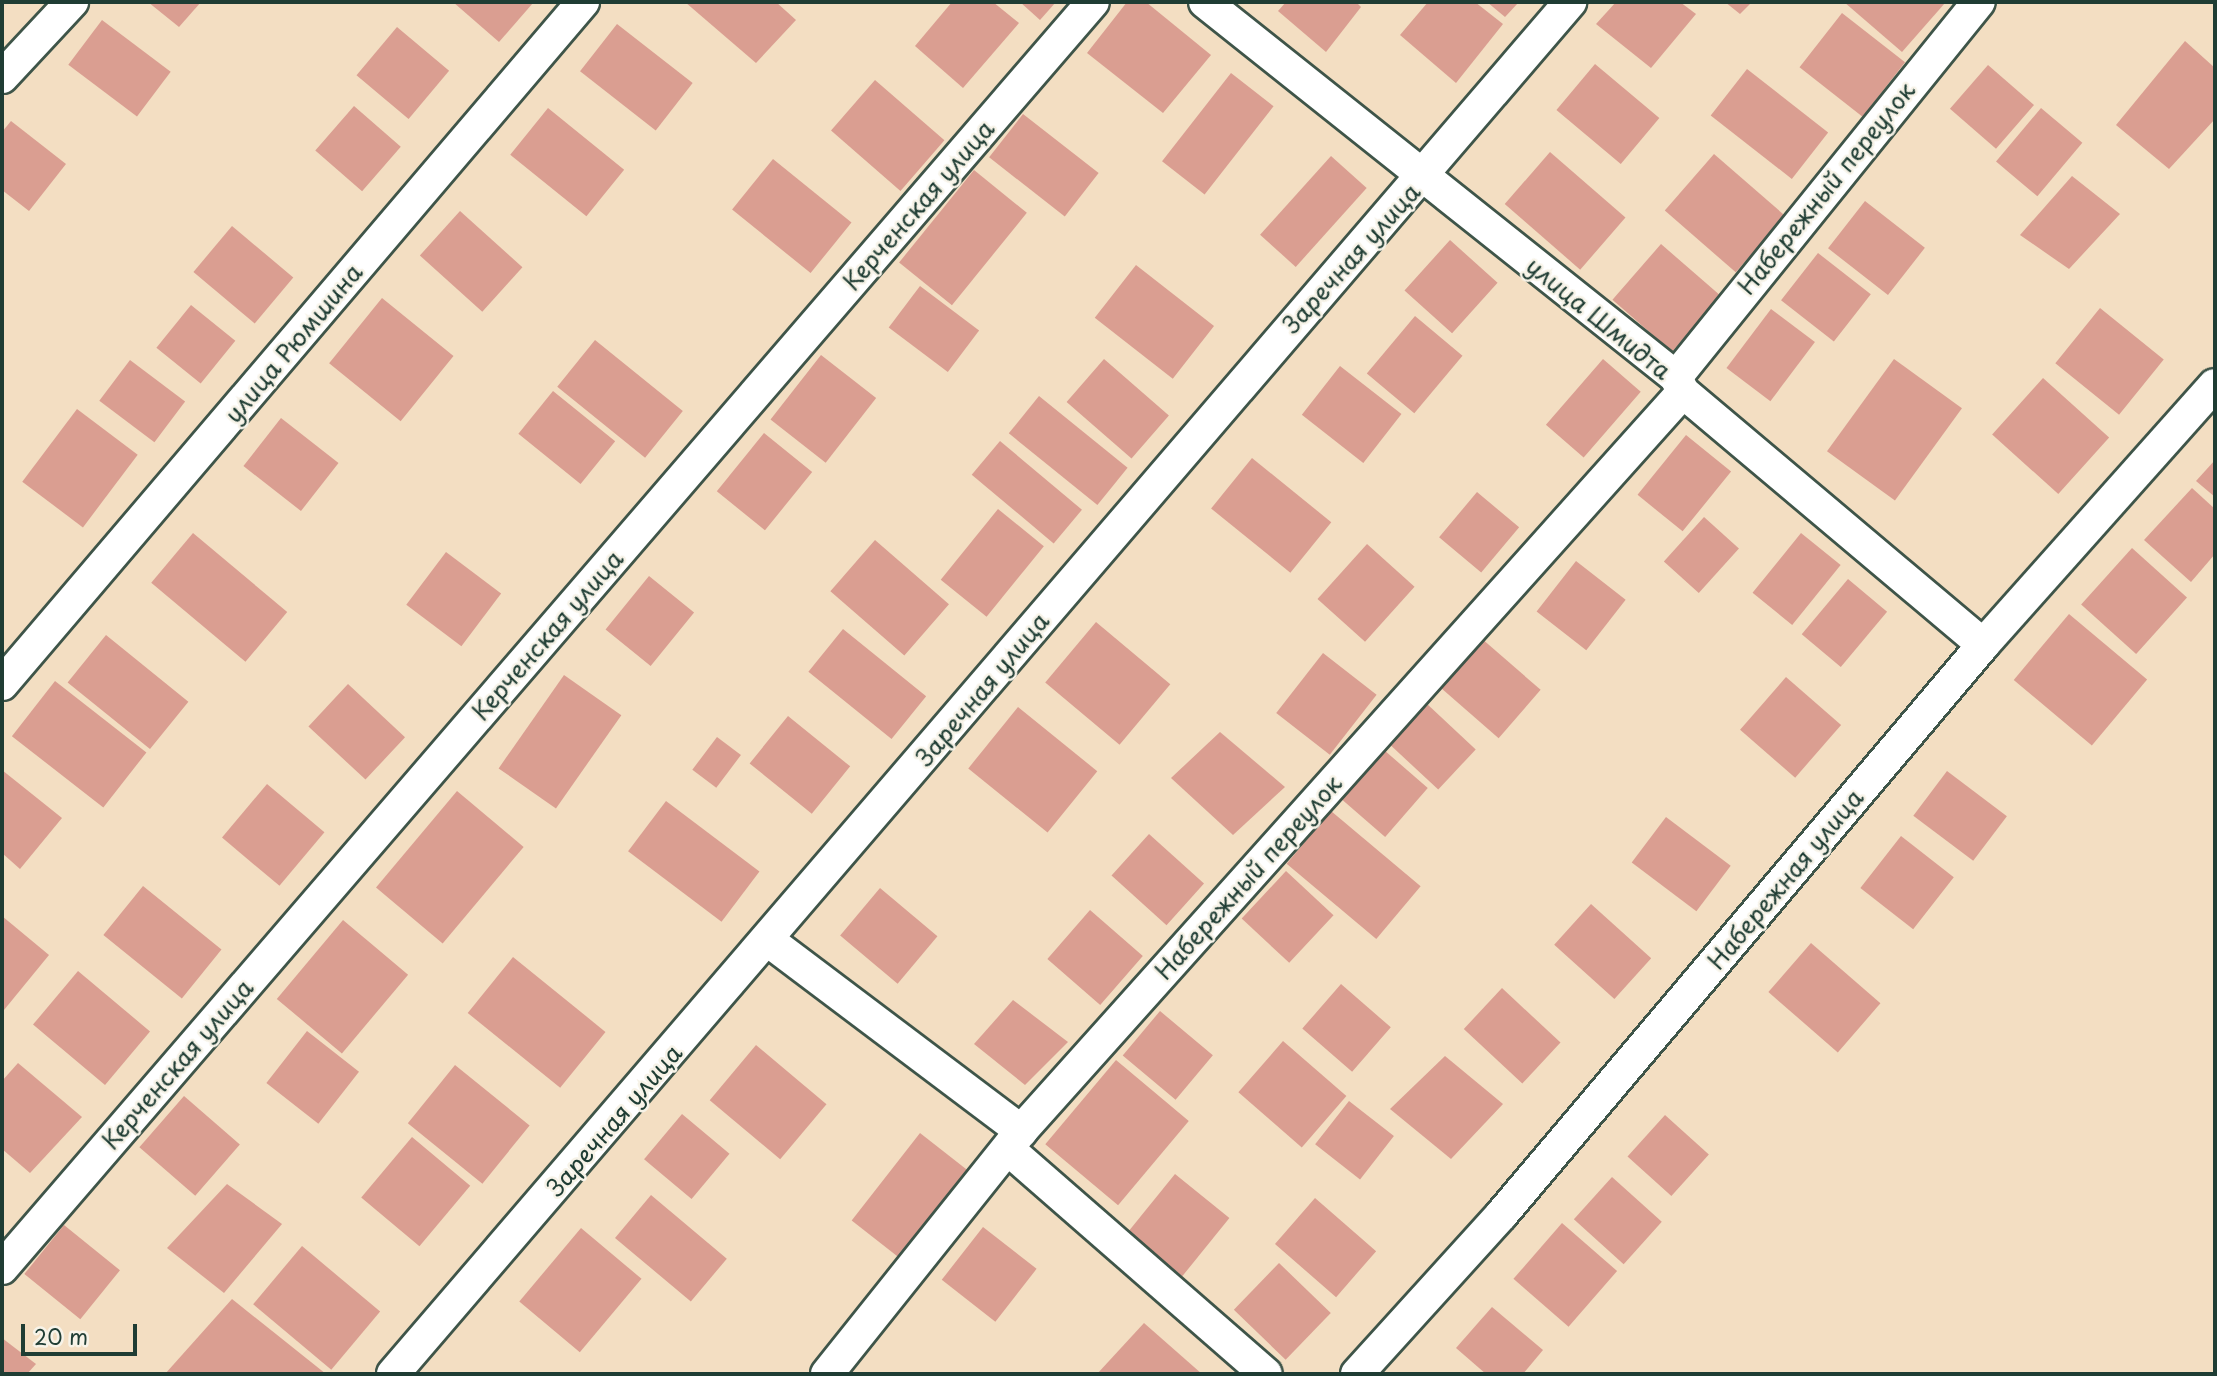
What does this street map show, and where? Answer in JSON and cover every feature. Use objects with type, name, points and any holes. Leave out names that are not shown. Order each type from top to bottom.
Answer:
[{"type":"street","points":[[2,78],[72,2]]},
{"type":"street","name":"улица Рюмшина","points":[[2,684],[583,2]]},
{"type":"street","name":"Керченская улица","points":[[2,1268],[1093,2]]},
{"type":"street","name":"улица Шмидта","points":[[1205,2],[1680,385],[1983,645]]},
{"type":"street","name":"Заречная улица","points":[[393,1374],[769,941],[1570,2]]},
{"type":"street","name":"Набережный переулок","points":[[827,1374],[1015,1140],[1680,385],[1979,2]]},
{"type":"street","name":"Набережная улица","points":[[1357,1374],[1502,1214],[1983,645],[2215,385]]},
{"type":"street","points":[[769,941],[1015,1140],[1266,1374]]},
{"type":"building","points":[[148,2],[201,2],[179,27]]},
{"type":"building","points":[[453,2],[531,2],[533,3],[499,42]]},
{"type":"building","points":[[685,2],[776,2],[796,20],[756,63]]},
{"type":"building","points":[[952,2],[993,2],[1019,23],[963,88],[915,46]]},
{"type":"building","points":[[1020,2],[1056,2],[1040,20]]},
{"type":"building","points":[[1127,2],[1146,2],[1211,55],[1163,113],[1087,53]]},
{"type":"building","points":[[1286,2],[1356,2],[1361,7],[1326,52],[1278,11]]},
{"type":"building","points":[[1428,2],[1475,2],[1503,24],[1456,83],[1400,35]]},
{"type":"building","points":[[1487,2],[1519,2],[1505,17]]},
{"type":"building","points":[[1616,2],[1680,2],[1696,14],[1651,68],[1596,24]]},
{"type":"building","points":[[1725,2],[1752,2],[1740,14]]},
{"type":"building","points":[[1844,2],[1943,2],[1945,3],[1902,52]]},
{"type":"building","points":[[1842,13],[1905,62],[1863,117],[1800,67]]},
{"type":"building","points":[[102,20],[171,72],[137,116],[68,65]]},
{"type":"building","points":[[617,24],[693,83],[656,130],[580,71]]},
{"type":"building","points":[[397,27],[449,71],[409,119],[357,75]]},
{"type":"building","points":[[2185,41],[2215,68],[2215,119],[2169,169],[2116,125]]},
{"type":"building","points":[[1595,64],[1659,118],[1621,164],[1556,110]]},
{"type":"building","points":[[1988,65],[2034,105],[1996,149],[1950,109]]},
{"type":"building","points":[[1747,69],[1828,132],[1792,179],[1711,115]]},
{"type":"building","points":[[1231,73],[1274,106],[1205,195],[1162,161]]},
{"type":"building","points":[[875,80],[944,140],[900,191],[831,131]]},
{"type":"building","points":[[354,106],[401,147],[362,191],[315,151]]},
{"type":"building","points":[[548,108],[624,170],[586,216],[510,155]]},
{"type":"building","points":[[2041,108],[2082,143],[2037,196],[1996,162]]},
{"type":"building","points":[[1023,114],[1099,173],[1065,216],[989,157]]},
{"type":"building","points":[[11,121],[66,164],[29,211],[2,190],[2,132]]},
{"type":"building","points":[[1550,152],[1625,218],[1580,270],[1505,204]]},
{"type":"building","points":[[1714,154],[1785,216],[1736,272],[1665,211]]},
{"type":"building","points":[[1331,156],[1367,188],[1296,267],[1260,235]]},
{"type":"building","points":[[773,159],[851,223],[811,273],[732,210]]},
{"type":"building","points":[[974,170],[1027,213],[952,305],[899,262]]},
{"type":"building","points":[[2072,176],[2120,214],[2069,269],[2020,235]]},
{"type":"building","points":[[1865,201],[1925,248],[1888,295],[1828,248]]},
{"type":"building","points":[[460,211],[522,267],[482,312],[420,256]]},
{"type":"building","points":[[232,226],[293,277],[255,323],[193,272]]},
{"type":"building","points":[[1450,240],[1498,283],[1452,333],[1404,291]]},
{"type":"building","points":[[1661,244],[1721,296],[1672,352],[1612,300]]},
{"type":"building","points":[[1818,253],[1871,294],[1834,342],[1781,300]]},
{"type":"building","points":[[1136,265],[1214,326],[1173,379],[1095,318]]},
{"type":"building","points":[[920,286],[979,331],[948,372],[889,328]]},
{"type":"building","points":[[382,298],[453,356],[401,421],[329,363]]},
{"type":"building","points":[[191,305],[235,341],[201,384],[156,348]]},
{"type":"building","points":[[2100,308],[2164,360],[2119,415],[2055,363]]},
{"type":"building","points":[[1771,309],[1815,342],[1770,401],[1726,368]]},
{"type":"building","points":[[1415,316],[1462,356],[1414,413],[1367,373]]},
{"type":"building","points":[[595,340],[683,411],[645,458],[557,387]]},
{"type":"building","points":[[821,355],[876,398],[826,463],[771,420]]},
{"type":"building","points":[[1104,359],[1169,415],[1132,458],[1067,402]]},
{"type":"building","points":[[1603,359],[1641,392],[1584,457],[1546,425]]},
{"type":"building","points":[[1894,359],[1962,408],[1895,501],[1827,451]]},
{"type":"building","points":[[130,360],[185,402],[154,442],[99,401]]},
{"type":"building","points":[[1340,366],[1401,414],[1363,463],[1302,415]]},
{"type":"building","points":[[2043,378],[2109,438],[2058,494],[1992,434]]},
{"type":"building","points":[[553,391],[615,441],[581,484],[518,434]]},
{"type":"building","points":[[1039,396],[1128,468],[1097,505],[1009,433]]},
{"type":"building","points":[[77,409],[138,455],[83,527],[22,482]]},
{"type":"building","points":[[281,418],[339,463],[301,511],[243,466]]},
{"type":"building","points":[[764,433],[812,472],[765,530],[717,491]]},
{"type":"building","points":[[1686,435],[1731,472],[1683,531],[1638,495]]},
{"type":"building","points":[[1000,441],[1082,510],[1054,543],[972,475]]},
{"type":"building","points":[[1252,458],[1331,522],[1290,573],[1211,509]]},
{"type":"building","points":[[2215,460],[2215,497],[2196,481]]},
{"type":"building","points":[[2192,488],[2215,509],[2215,554],[2191,582],[2144,540]]},
{"type":"building","points":[[1477,492],[1519,527],[1481,573],[1439,537]]},
{"type":"building","points":[[998,509],[1044,546],[987,617],[941,580]]},
{"type":"building","points":[[1704,517],[1739,548],[1699,593],[1664,562]]},
{"type":"building","points":[[193,533],[287,612],[245,662],[151,583]]},
{"type":"building","points":[[1801,533],[1841,565],[1792,625],[1753,593]]},
{"type":"building","points":[[875,540],[949,604],[904,656],[830,591]]},
{"type":"building","points":[[1367,544],[1415,587],[1365,642],[1317,599]]},
{"type":"building","points":[[2132,548],[2187,598],[2136,654],[2081,604]]},
{"type":"building","points":[[446,552],[501,594],[461,646],[406,605]]},
{"type":"building","points":[[1576,561],[1626,600],[1586,650],[1537,611]]},
{"type":"building","points":[[649,576],[694,613],[651,666],[606,630]]},
{"type":"building","points":[[1848,579],[1887,612],[1841,667],[1802,634]]},
{"type":"building","points":[[2069,614],[2147,680],[2092,745],[2014,680]]},
{"type":"building","points":[[1096,622],[1170,684],[1120,745],[1045,683]]},
{"type":"building","points":[[843,629],[926,696],[892,739],[808,672]]},
{"type":"building","points":[[106,635],[188,702],[150,749],[68,682]]},
{"type":"building","points":[[1481,638],[1541,690],[1499,738],[1439,686]]},
{"type":"building","points":[[1323,653],[1377,695],[1330,755],[1276,713]]},
{"type":"building","points":[[564,675],[621,715],[556,809],[499,768]]},
{"type":"building","points":[[1786,677],[1841,725],[1795,778],[1740,730]]},
{"type":"building","points":[[55,681],[146,752],[103,808],[12,736]]},
{"type":"building","points":[[348,684],[405,737],[365,780],[308,726]]},
{"type":"building","points":[[1426,703],[1476,749],[1438,790],[1388,743]]},
{"type":"building","points":[[1018,707],[1097,771],[1048,833],[968,768]]},
{"type":"building","points":[[788,716],[850,766],[812,814],[750,763]]},
{"type":"building","points":[[1220,732],[1285,787],[1233,835],[1171,778]]},
{"type":"building","points":[[717,737],[741,755],[716,788],[692,770]]},
{"type":"building","points":[[1384,750],[1428,788],[1385,837],[1341,799]]},
{"type":"building","points":[[2,770],[62,818],[20,869],[2,853]]},
{"type":"building","points":[[1947,771],[2007,816],[1973,861],[1913,816]]},
{"type":"building","points":[[267,784],[324,832],[279,886],[222,838]]},
{"type":"building","points":[[457,791],[524,847],[443,943],[376,888]]},
{"type":"building","points":[[666,801],[759,871],[722,922],[628,851]]},
{"type":"building","points":[[1331,811],[1421,886],[1376,939],[1287,864]]},
{"type":"building","points":[[1666,817],[1731,866],[1696,911],[1632,863]]},
{"type":"building","points":[[1149,834],[1204,884],[1167,925],[1112,876]]},
{"type":"building","points":[[1901,836],[1954,877],[1913,929],[1860,888]]},
{"type":"building","points":[[1286,871],[1334,915],[1289,963],[1242,919]]},
{"type":"building","points":[[143,886],[221,950],[182,999],[103,935]]},
{"type":"building","points":[[880,888],[937,936],[898,984],[840,935]]},
{"type":"building","points":[[1591,904],[1651,958],[1614,999],[1554,945]]},
{"type":"building","points":[[1090,910],[1143,956],[1100,1005],[1047,959]]},
{"type":"building","points":[[2,916],[49,955],[4,1010],[2,1008]]},
{"type":"building","points":[[343,920],[408,975],[342,1054],[277,999]]},
{"type":"building","points":[[1811,943],[1880,1003],[1838,1052],[1768,992]]},
{"type":"building","points":[[513,957],[605,1032],[560,1088],[468,1013]]},
{"type":"building","points":[[78,971],[150,1031],[105,1085],[33,1025]]},
{"type":"building","points":[[1341,984],[1391,1027],[1352,1072],[1302,1029]]},
{"type":"building","points":[[1502,988],[1561,1043],[1522,1084],[1464,1029]]},
{"type":"building","points":[[1013,1000],[1068,1042],[1025,1085],[974,1044]]},
{"type":"building","points":[[1160,1011],[1213,1055],[1176,1100],[1123,1055]]},
{"type":"building","points":[[307,1031],[359,1072],[318,1124],[266,1083]]},
{"type":"building","points":[[1283,1041],[1346,1096],[1302,1147],[1238,1092]]},
{"type":"building","points":[[756,1045],[826,1104],[780,1159],[710,1100]]},
{"type":"building","points":[[1445,1056],[1503,1104],[1451,1159],[1390,1109]]},
{"type":"building","points":[[1116,1060],[1189,1121],[1118,1205],[1045,1144]]},
{"type":"building","points":[[18,1063],[82,1117],[30,1173],[2,1149],[2,1081]]},
{"type":"building","points":[[455,1065],[530,1125],[482,1184],[408,1123]]},
{"type":"building","points":[[184,1096],[240,1145],[195,1196],[139,1147]]},
{"type":"building","points":[[1349,1101],[1394,1136],[1360,1179],[1315,1144]]},
{"type":"building","points":[[682,1114],[729,1154],[692,1199],[644,1159]]},
{"type":"building","points":[[1665,1115],[1709,1154],[1671,1196],[1628,1157]]},
{"type":"building","points":[[920,1133],[969,1171],[901,1259],[852,1220]]},
{"type":"building","points":[[412,1137],[470,1186],[419,1246],[361,1198]]},
{"type":"building","points":[[1175,1174],[1229,1218],[1182,1276],[1128,1232]]},
{"type":"building","points":[[1612,1177],[1662,1222],[1624,1264],[1574,1219]]},
{"type":"building","points":[[227,1184],[282,1224],[224,1293],[167,1248]]},
{"type":"building","points":[[651,1195],[727,1259],[691,1302],[615,1238]]},
{"type":"building","points":[[1315,1198],[1376,1251],[1336,1297],[1275,1244]]},
{"type":"building","points":[[1562,1223],[1617,1271],[1569,1327],[1513,1279]]},
{"type":"building","points":[[64,1225],[120,1270],[80,1319],[24,1274]]},
{"type":"building","points":[[983,1227],[1037,1269],[995,1322],[942,1280]]},
{"type":"building","points":[[581,1228],[642,1279],[580,1352],[519,1302]]},
{"type":"building","points":[[302,1246],[380,1312],[331,1370],[253,1304]]},
{"type":"building","points":[[1279,1263],[1331,1313],[1286,1360],[1234,1310]]},
{"type":"building","points":[[232,1299],[326,1374],[165,1374]]},
{"type":"building","points":[[1492,1307],[1543,1350],[1523,1374],[1486,1374],[1456,1348]]},
{"type":"building","points":[[1144,1323],[1202,1374],[1097,1374]]},
{"type":"building","points":[[2,1338],[36,1364],[27,1374],[2,1374]]}]
